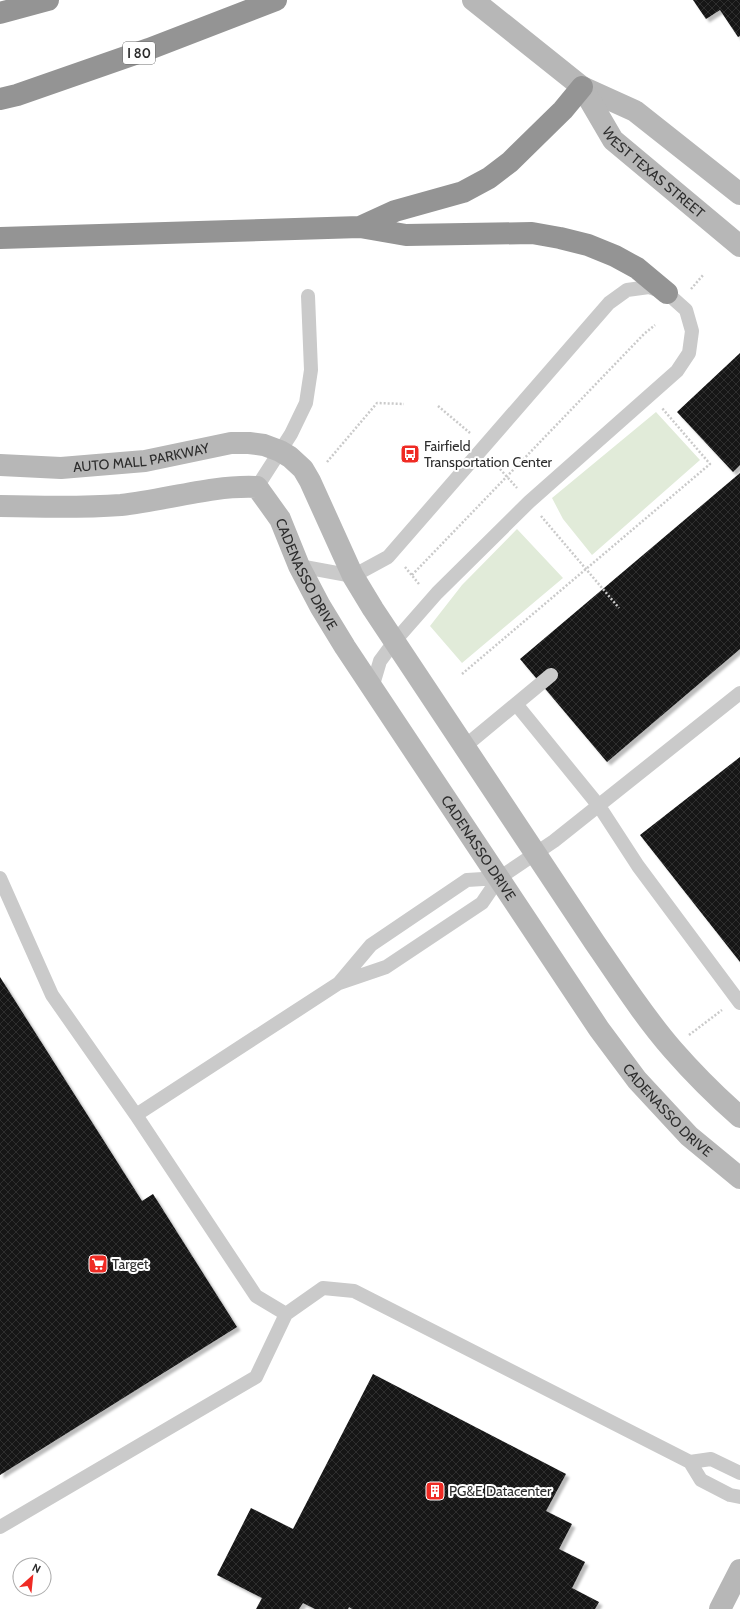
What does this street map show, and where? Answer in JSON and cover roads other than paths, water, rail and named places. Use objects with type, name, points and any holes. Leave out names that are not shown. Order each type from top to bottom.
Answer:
[{"type":"highway","points":[[0,13],[48,0]]},
{"type":"highway","name":"I 80","points":[[0,99],[16,95],[149,49],[276,0]]},
{"type":"highway","points":[[360,227],[395,211],[463,192],[489,178],[510,162],[563,110],[582,87]]},
{"type":"highway","points":[[0,238],[360,227],[406,235],[532,233],[588,245],[615,256],[637,268],[667,293]]},
{"type":"street","name":"WEST TEXAS STREET","points":[[473,0],[582,87],[635,110],[740,194]]},
{"type":"street","name":"WEST TEXAS STREET","points":[[582,87],[612,140],[740,246]]},
{"type":"street","name":"AUTO MALL PARKWAY","points":[[0,465],[61,468],[145,461],[231,443],[264,445],[280,451]]},
{"type":"street","points":[[280,451],[298,463],[303,469],[353,576],[394,642],[630,995],[672,1049],[718,1098],[740,1117]]},
{"type":"street","points":[[0,506],[51,508],[122,505],[233,486],[257,487]]},
{"type":"street","name":"CADENASSO DRIVE","points":[[257,487],[280,520],[299,566],[344,648],[599,1029],[637,1080],[690,1136],[740,1178]]},
{"type":"street","points":[[720,1609],[740,1570]]},
{"type":"lane","points":[[299,566],[353,576],[388,557],[609,302],[627,290],[649,287],[667,293],[686,310],[692,331],[689,353],[677,371],[529,502],[437,593],[394,642],[380,662],[372,688]]},
{"type":"lane","points":[[257,487],[280,451],[306,403],[311,370],[308,296]]},
{"type":"lane","points":[[464,747],[551,675]]},
{"type":"lane","points":[[136,1115],[339,983],[386,967],[482,903],[498,878],[554,841],[740,693]]},
{"type":"lane","points":[[516,704],[599,806],[638,866],[738,1001]]},
{"type":"lane","points":[[0,878],[52,995],[136,1115],[256,1296],[286,1314]]},
{"type":"lane","points":[[339,983],[371,945],[467,880],[498,878]]},
{"type":"lane","points":[[0,1528],[256,1377],[286,1314],[323,1288],[354,1291],[690,1462],[701,1480],[730,1495],[740,1497]]},
{"type":"lane","points":[[690,1462],[711,1459],[740,1473]]},
{"type":"place","name":"Fairfield Transportation Center","points":[[410,454]]},
{"type":"place","name":"Target","points":[[98,1264]]},
{"type":"place","name":"PG&E Datacenter","points":[[435,1491]]}]
